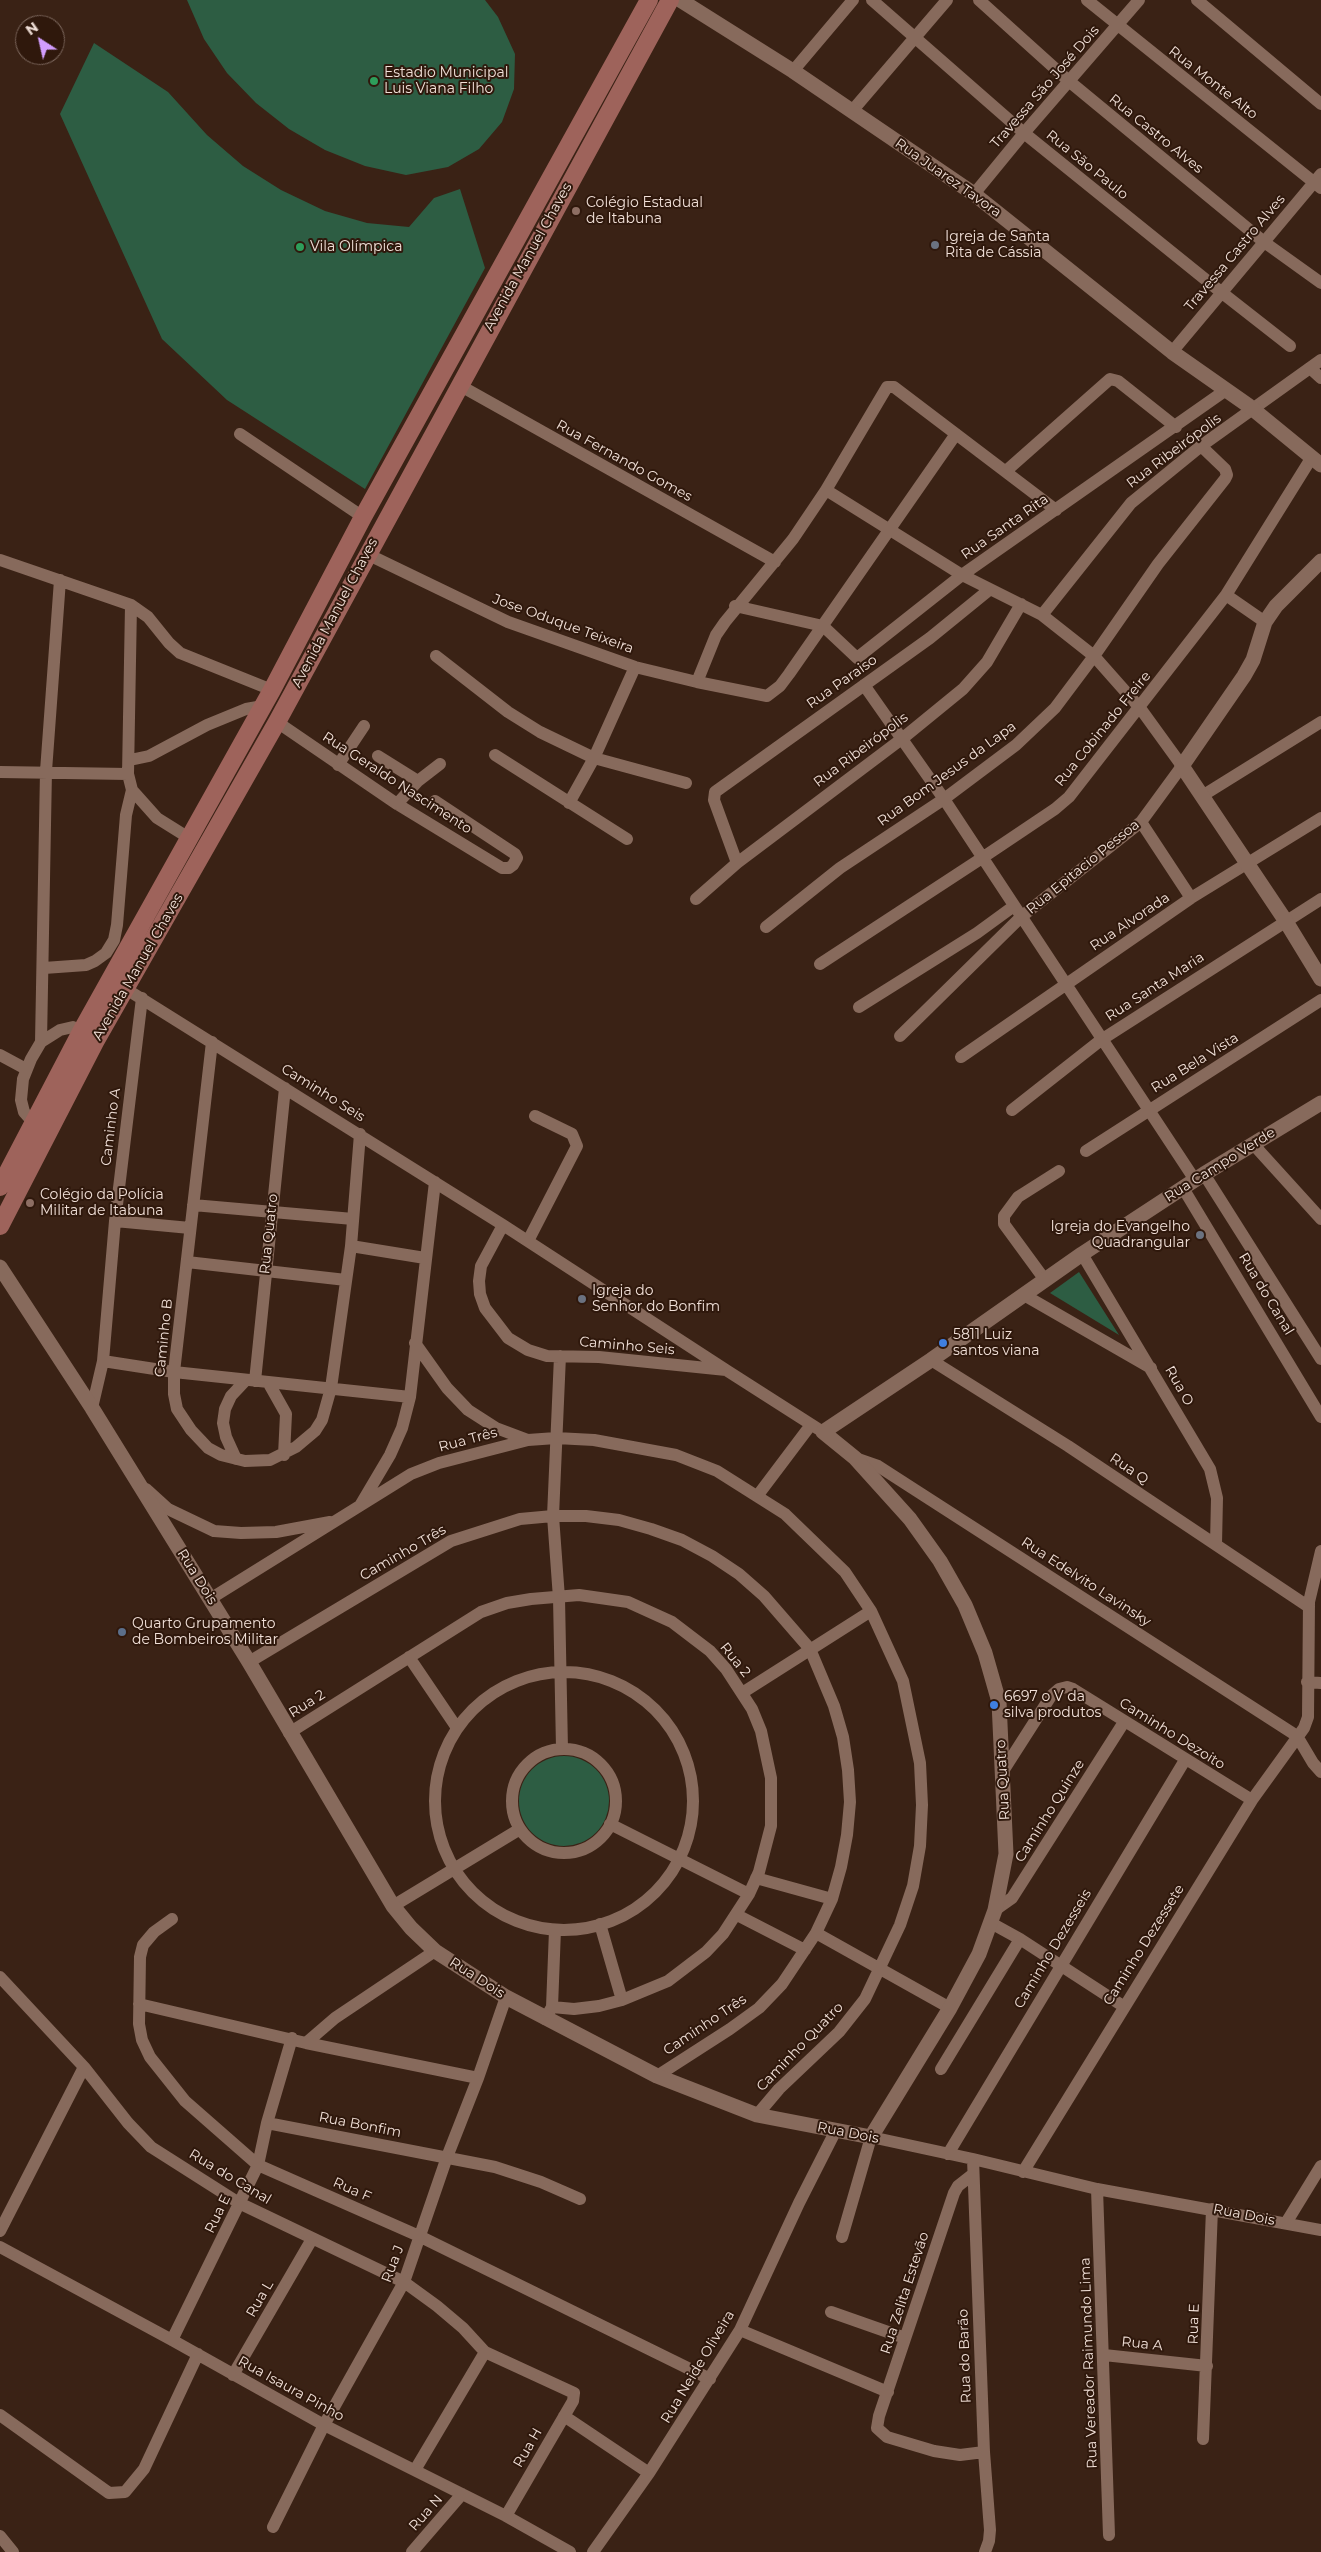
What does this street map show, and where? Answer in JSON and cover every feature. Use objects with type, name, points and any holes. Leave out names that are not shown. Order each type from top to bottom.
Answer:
[{"type":"main road","name":"Avenida Manuel Chaves","points":[[0,1187],[32,1121],[272,690],[363,517],[649,0]]},
{"type":"main road","name":"Avenida Manuel Chaves","points":[[0,1226],[95,1042],[276,722],[670,0]]},
{"type":"street","name":"Rua Juarez Tavora","points":[[680,0],[793,71],[974,194],[1172,352],[1251,408],[1316,461]]},
{"type":"street","points":[[793,71],[853,0]]},
{"type":"street","name":"Rua São Paulo","points":[[872,0],[916,36],[1024,133],[1290,346]]},
{"type":"street","points":[[852,111],[947,0]]},
{"type":"street","name":"Rua Castro Alves","points":[[979,0],[1070,82],[1264,242],[1321,283]]},
{"type":"street","name":"Rua Monte Alto","points":[[1087,0],[1117,26],[1319,181]]},
{"type":"street","name":"Travessa São José Dois","points":[[974,194],[1139,0]]},
{"type":"street","points":[[1197,0],[1321,104]]},
{"type":"street","name":"Travessa Castro Alves","points":[[1172,352],[1221,292],[1319,181]]},
{"type":"street","name":"Rua Ribeirópolis","points":[[1042,615],[1131,502],[1251,408],[1321,360]]},
{"type":"street","points":[[1310,368],[1321,378]]},
{"type":"street","points":[[1006,471],[1110,379],[1118,381],[1176,427]]},
{"type":"street","name":"Rua Fernando Gomes","points":[[459,385],[775,562]]},
{"type":"street","points":[[697,682],[716,635],[735,606],[775,562],[826,490],[887,387],[894,387],[1056,510]]},
{"type":"street","name":"Rua Santa Rita","points":[[823,626],[857,658],[1056,510],[1229,392]]},
{"type":"street","points":[[240,434],[363,517]]},
{"type":"street","points":[[735,606],[823,626],[956,434]]},
{"type":"street","name":"Rua Bom Jesus da Lapa","points":[[766,927],[840,868],[944,799],[1016,745],[1055,708],[1158,564],[1226,475],[1225,469],[1201,446]]},
{"type":"street","name":"Rua Cobinado Freire","points":[[820,964],[1055,809],[1069,796],[1140,708],[1226,595],[1316,461]]},
{"type":"street","points":[[826,490],[967,578],[1042,615],[1094,656],[1140,708],[1182,766],[1286,920],[1321,979]]},
{"type":"street","name":"Jose Oduque Teixeira","points":[[367,554],[508,622],[635,667],[759,696],[768,696],[780,686],[823,626]]},
{"type":"street","points":[[0,560],[131,604],[148,617],[169,643],[180,653],[272,690]]},
{"type":"street","name":"Rua Epitacio Pessoa","points":[[900,1036],[1017,912],[1141,822],[1244,676],[1253,660],[1265,622],[1276,606],[1321,561]]},
{"type":"street","points":[[52,1126],[32,1121],[24,1112],[20,1100],[26,1069],[41,1042],[44,968],[46,771],[60,580]]},
{"type":"street","name":"Rua Paraiso","points":[[737,863],[714,798],[718,789],[930,638],[986,588]]},
{"type":"street","points":[[1226,595],[1265,622]]},
{"type":"street","points":[[44,968],[86,965],[106,953],[114,940],[117,925],[126,815],[132,790],[128,774],[130,760],[131,604]]},
{"type":"street","name":"Rua Ribeirópolis","points":[[696,899],[737,863],[903,738],[974,678],[987,662],[1022,604]]},
{"type":"street","points":[[436,656],[508,712],[540,732],[594,758],[686,782]]},
{"type":"street","points":[[569,803],[594,758],[635,667]]},
{"type":"street","points":[[864,685],[944,799],[1101,1040],[1151,1109],[1194,1181]]},
{"type":"street","points":[[130,760],[149,756],[170,743],[223,718],[263,706]]},
{"type":"street","name":"Rua Geraldo Nascimento","points":[[276,722],[397,804],[502,868],[511,867],[516,860],[515,854],[435,801]]},
{"type":"street","points":[[1202,796],[1321,722]]},
{"type":"street","points":[[338,765],[364,726]]},
{"type":"street","points":[[495,755],[627,839]]},
{"type":"street","points":[[378,756],[418,781]]},
{"type":"street","points":[[397,804],[418,781],[440,764]]},
{"type":"street","points":[[0,772],[46,771],[128,774]]},
{"type":"street","points":[[132,790],[157,818],[189,838]]},
{"type":"street","name":"Rua Alvorada","points":[[961,1057],[1192,898],[1321,818]]},
{"type":"street","points":[[1141,822],[1192,898]]},
{"type":"street","name":"Rua Santa Maria","points":[[1012,1110],[1101,1040],[1321,899]]},
{"type":"street","points":[[859,1007],[977,933],[1017,912]]},
{"type":"street","name":"Caminho Seis","points":[[126,989],[503,1225],[816,1429]]},
{"type":"street","name":"Caminho A","points":[[92,1408],[103,1361],[115,1221],[142,998]]},
{"type":"street","name":"Rua Bela Vista","points":[[1086,1151],[1321,1000]]},
{"type":"street","points":[[41,1042],[60,1030],[72,1027],[82,1030],[95,1042]]},
{"type":"street","name":"Caminho B","points":[[212,1042],[174,1372],[174,1394],[177,1409],[190,1430],[208,1448],[236,1459],[256,1462],[270,1460],[284,1454],[315,1431],[322,1420],[331,1388],[351,1246],[360,1134]]},
{"type":"street","points":[[0,1055],[26,1069]]},
{"type":"street","name":"Rua Quatro","points":[[250,1380],[265,1272],[285,1088]]},
{"type":"street","name":"Rua Campo Verde","points":[[816,1429],[931,1360],[1082,1254],[1194,1181],[1321,1103]]},
{"type":"street","points":[[528,1241],[576,1146],[572,1134],[535,1116]]},
{"type":"street","points":[[1253,1144],[1321,1219]]},
{"type":"street","points":[[1045,1280],[1004,1224],[1004,1216],[1018,1196],[1058,1171]]},
{"type":"street","name":"Rua do Canal","points":[[1194,1181],[1321,1359]]},
{"type":"street","name":"Rua do Canal","points":[[1194,1181],[1321,1417]]},
{"type":"street","points":[[360,1506],[390,1455],[402,1428],[410,1398],[435,1182]]},
{"type":"street","points":[[193,1205],[354,1219]]},
{"type":"street","points":[[115,1221],[190,1228]]},
{"type":"street","name":"Caminho Seis","points":[[503,1225],[481,1266],[480,1294],[485,1308],[508,1338],[528,1350],[547,1356],[599,1357],[726,1370]]},
{"type":"street","points":[[351,1246],[425,1258]]},
{"type":"street","name":"Rua O","points":[[1082,1254],[1210,1469],[1217,1498],[1216,1544]]},
{"type":"street","points":[[187,1262],[346,1280]]},
{"type":"street","name":"Rua Dois","points":[[1,1273],[13,1286],[136,1479],[249,1662],[289,1733],[393,1906],[435,1951],[506,1997],[549,2013],[657,2076],[757,2115],[973,2159],[1097,2189],[1321,2230]]},
{"type":"street","points":[[1024,1295],[1151,1368]]},
{"type":"street","points":[[415,1343],[447,1388],[468,1410],[496,1428],[528,1440]]},
{"type":"street","points":[[560,1356],[553,1516],[559,1598],[562,1749]]},
{"type":"street","name":"Rua Q","points":[[931,1360],[1068,1446],[1216,1544],[1313,1603]]},
{"type":"street","points":[[103,1361],[174,1372],[410,1398]]},
{"type":"street","points":[[236,1459],[226,1437],[223,1423],[225,1409],[231,1396],[250,1380]]},
{"type":"street","points":[[268,1382],[286,1414],[284,1454]]},
{"type":"street","points":[[758,1495],[816,1429]]},
{"type":"street","name":"Rua Quatro","points":[[816,1429],[855,1458],[910,1519],[940,1561],[965,1605],[985,1653],[999,1702],[1006,1854],[993,1916],[979,1954],[950,2008],[870,2137]]},
{"type":"street","name":"Rua Três","points":[[210,1599],[420,1470],[456,1458],[528,1440],[556,1438],[594,1440],[676,1456],[717,1471],[758,1495]]},
{"type":"street","name":"Rua Edelvito Lavinsky","points":[[855,1458],[878,1466],[1297,1736]]},
{"type":"street","points":[[136,1479],[168,1509],[214,1530],[241,1534],[276,1532],[337,1521]]},
{"type":"street","name":"Caminho Quatro","points":[[757,2115],[779,2089],[839,2032],[865,1999],[881,1969],[900,1925],[913,1886],[920,1846],[922,1805],[920,1763],[903,1681],[871,1611],[845,1572],[786,1514],[758,1495]]},
{"type":"street","name":"Caminho Três","points":[[249,1662],[451,1541],[520,1519],[586,1516],[619,1520],[651,1528],[697,1548],[739,1574],[764,1596],[810,1649],[834,1706],[843,1737],[850,1802],[847,1835],[841,1867],[832,1899],[816,1933],[782,1984],[760,2008],[657,2076]]},
{"type":"street","points":[[1321,1551],[1313,1603],[1307,1682],[1321,1684]]},
{"type":"street","name":"Rua 2","points":[[289,1733],[481,1612],[507,1603],[579,1595],[628,1602],[657,1614],[692,1636],[710,1651],[726,1669],[742,1693],[761,1731],[771,1778],[771,1826],[766,1849],[749,1894],[737,1915],[712,1946],[668,1981],[622,2000],[549,2013]]},
{"type":"street","points":[[742,1693],[871,1611]]},
{"type":"street","points":[[409,1657],[457,1728]]},
{"type":"street","points":[[559,1672],[589,1674],[631,1690],[654,1708],[673,1731],[686,1758],[693,1802],[689,1831],[679,1859],[662,1884],[641,1904],[614,1919],[600,1924],[555,1930],[525,1924],[497,1912],[473,1894],[454,1870],[443,1850],[439,1836],[434,1798],[443,1754],[457,1728],[477,1705],[502,1688],[529,1676],[559,1672]]},
{"type":"street","name":"Caminho Dezessete","points":[[1023,2172],[1123,2006],[1252,1800],[1304,1728],[1308,1717],[1307,1682]]},
{"type":"street","name":"Caminho Dezoito","points":[[1003,1771],[1044,1705],[1059,1689],[1067,1687],[1252,1800]]},
{"type":"street","name":"Caminho Quinze","points":[[993,1916],[1012,1898],[1124,1722]]},
{"type":"street","points":[[1297,1736],[1313,1763],[1321,1772]]},
{"type":"street","points":[[562,1749],[585,1753],[596,1759],[608,1773],[615,1795],[615,1807],[610,1824],[590,1846],[566,1853],[542,1848],[532,1842],[520,1829],[512,1812],[511,1800],[518,1776],[533,1758],[550,1751],[562,1749]]},
{"type":"street","name":"Caminho Dezesseis","points":[[948,2154],[1059,1966],[1185,1760]]},
{"type":"street","points":[[610,1824],[749,1894]]},
{"type":"street","points":[[393,1906],[520,1829]]},
{"type":"street","points":[[756,1878],[832,1899]]},
{"type":"street","points":[[737,1915],[805,1950]]},
{"type":"street","points":[[993,1916],[1020,1939],[1123,2006]]},
{"type":"street","name":"Rua F","points":[[172,1919],[154,1932],[143,1944],[140,1957],[139,2004],[142,2040],[150,2057],[184,2101],[258,2165],[419,2236],[710,2379]]},
{"type":"street","points":[[600,1924],[622,2000]]},
{"type":"street","points":[[549,2013],[555,1930]]},
{"type":"street","points":[[816,1933],[950,2008]]},
{"type":"street","points":[[941,2069],[1020,1939]]},
{"type":"street","points":[[306,2043],[335,2018],[435,1951]]},
{"type":"street","name":"Rua do Canal","points":[[0,1977],[84,2067],[128,2123],[151,2147],[239,2203],[404,2282],[457,2323],[485,2352]]},
{"type":"street","name":"Rua J","points":[[273,2527],[324,2425],[404,2282],[447,2156],[478,2078],[506,1997]]},
{"type":"street","points":[[139,2004],[292,2038],[306,2043],[478,2078]]},
{"type":"street","name":"Rua E","points":[[172,2340],[258,2165],[267,2123],[292,2038]]},
{"type":"street","points":[[0,2231],[84,2067]]},
{"type":"street","name":"Rua Bonfim","points":[[267,2123],[447,2156],[495,2167],[541,2182],[580,2199]]},
{"type":"street","name":"Rua Neide Oliveira","points":[[593,2552],[649,2473],[740,2330],[799,2203],[835,2132]]},
{"type":"street","points":[[842,2237],[870,2137]]},
{"type":"street","name":"Rua do Barão","points":[[973,2159],[972,2175],[984,2452],[990,2530],[990,2541],[985,2552]]},
{"type":"street","points":[[1286,2223],[1321,2166]]},
{"type":"street","name":"Rua Zelita Estevão","points":[[972,2175],[958,2186],[954,2193],[888,2392],[878,2416],[877,2428],[887,2437],[934,2451],[960,2455],[984,2452]]},
{"type":"street","name":"Rua Vereador Raimundo Lima","points":[[1097,2189],[1109,2535]]},
{"type":"street","name":"Rua E","points":[[1203,2439],[1212,2209]]},
{"type":"street","name":"Rua L","points":[[233,2375],[312,2239]]},
{"type":"street","name":"Rua Isaura Pinho","points":[[0,2247],[198,2354],[324,2425],[506,2516],[570,2552]]},
{"type":"street","points":[[831,2312],[905,2338]]},
{"type":"street","points":[[740,2330],[888,2392]]},
{"type":"street","points":[[415,2470],[485,2352]]},
{"type":"street","name":"Rua H","points":[[485,2352],[571,2390],[575,2395],[506,2516]]},
{"type":"street","points":[[0,2415],[109,2493],[125,2492],[144,2469],[198,2354]]},
{"type":"street","name":"Rua A","points":[[1104,2354],[1207,2366]]},
{"type":"street","points":[[564,2416],[649,2473]]},
{"type":"street","name":"Rua N","points":[[412,2552],[462,2494]]},
{"type":"street","points":[[0,2536],[12,2552]]},
{"type":"green space","name":"Estadio Municipal Luis Viana Filho","points":[[187,0],[485,0],[498,17],[515,54],[514,89],[502,122],[479,149],[448,167],[406,175],[365,166],[325,150],[289,129],[256,103],[227,73],[204,39]]},
{"type":"green space","name":"Vila Olímpica","points":[[94,43],[168,92],[207,135],[243,166],[281,190],[325,211],[367,223],[409,227],[434,198],[460,189],[485,268],[365,489],[227,400],[162,339],[60,114]]},
{"type":"green space","points":[[1079,1272],[1119,1335],[1050,1293]]},
{"type":"green space","points":[[555,1756],[573,1756],[589,1763],[602,1776],[609,1792],[609,1810],[602,1826],[589,1839],[573,1846],[555,1846],[539,1839],[526,1826],[519,1810],[519,1792],[526,1776],[539,1763]]},
{"type":"place","name":"Estadio Municipal Luis Viana Filho","points":[[374,81]]},
{"type":"place","name":"Colégio Estadual de Itabuna","points":[[576,211]]},
{"type":"place","name":"Igreja de Santa Rita de Cássia","points":[[935,245]]},
{"type":"place","name":"Vila Olímpica","points":[[300,247]]},
{"type":"place","name":"Colégio da Polícia Militar de Itabuna","points":[[30,1203]]},
{"type":"place","name":"Igreja do Evangelho Quadrangular","points":[[1200,1235]]},
{"type":"place","name":"Igreja do Senhor do Bonfim","points":[[582,1299]]},
{"type":"place","name":"5811 Luiz santos viana","points":[[943,1343]]},
{"type":"place","name":"Quarto Grupamento de Bombeiros Militar","points":[[122,1632]]},
{"type":"place","name":"6697 o V da silva produtos","points":[[994,1705]]}]
